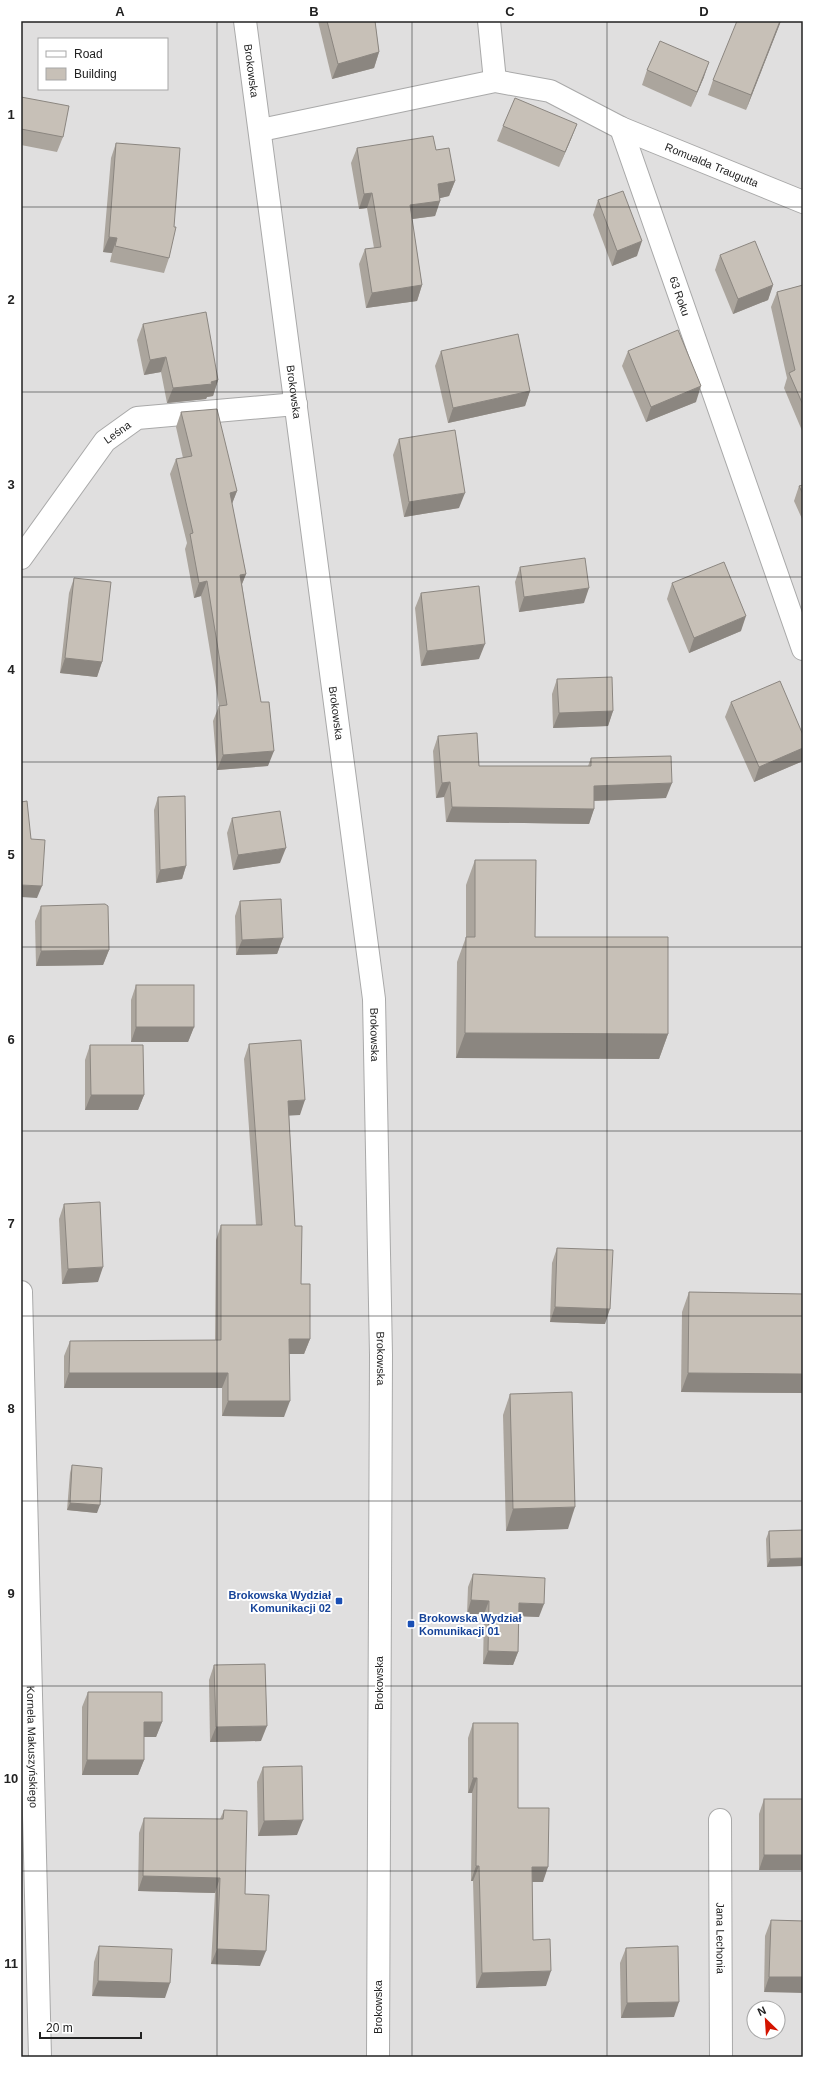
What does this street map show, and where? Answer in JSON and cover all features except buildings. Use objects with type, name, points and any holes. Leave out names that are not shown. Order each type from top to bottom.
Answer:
[{"type":"street","name":"Brokowska","points":[[246,21],[374,999],[381,1355],[378,2057]]},
{"type":"street","points":[[489,21],[495,81]]},
{"type":"street","points":[[261,130],[495,81],[550,91],[621,128]]},
{"type":"street","name":"Romualda Traugutta","points":[[621,128],[803,202]]},
{"type":"street","name":"63 Roku","points":[[621,128],[803,649]]},
{"type":"street","name":"Leśna","points":[[21,558],[105,441],[137,418],[296,404]]},
{"type":"street","name":"Kornela Makuszyńskiego","points":[[21,1292],[40,2057]]},
{"type":"street","name":"Jana Lechonia","points":[[720,1820],[721,2057]]},
{"type":"shaded area","points":[[21,21],[803,21],[803,2057],[21,2057]]},
{"type":"place","name":"Brokowska Wydział Komunikacji 02","points":[[339,1601]]},
{"type":"place","name":"Brokowska Wydział Komunikacji 01","points":[[411,1624]]}]
